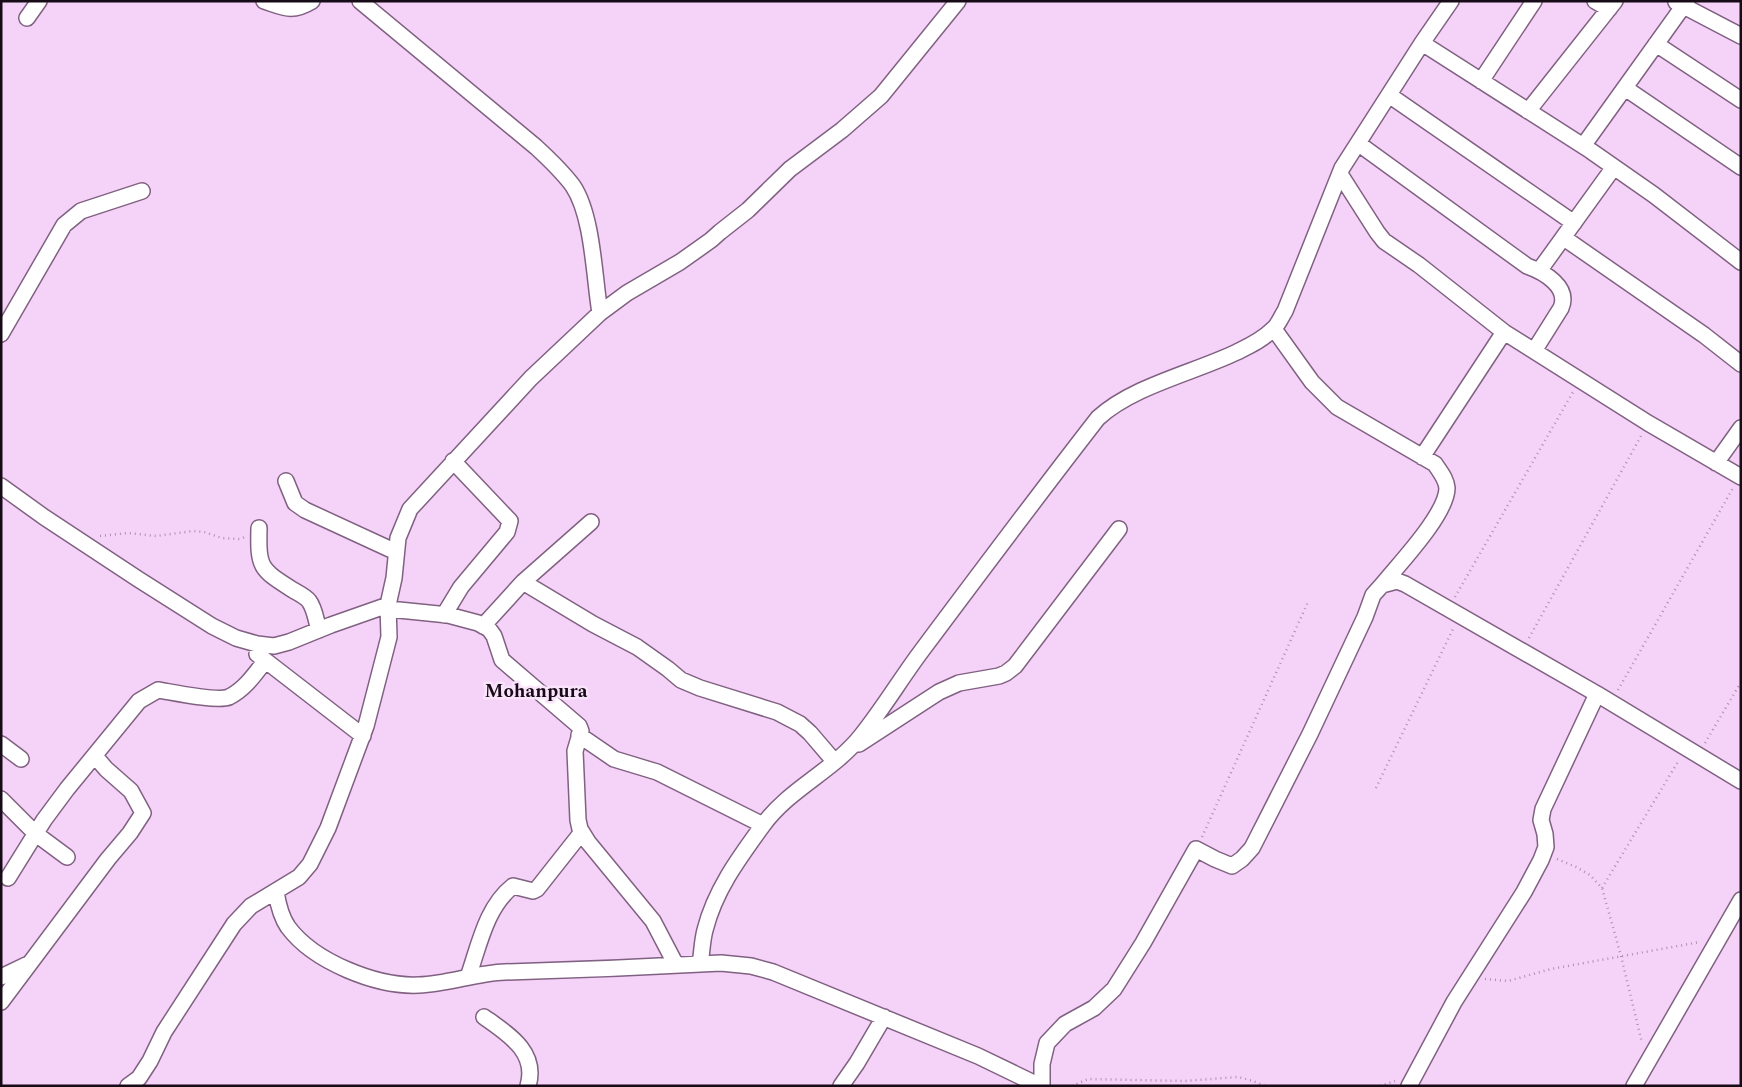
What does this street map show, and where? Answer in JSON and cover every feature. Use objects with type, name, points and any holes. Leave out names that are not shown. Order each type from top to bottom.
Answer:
[{"type":"street","points":[[27,18],[39,1]]},
{"type":"street","points":[[264,1],[286,9],[296,9],[312,1]]},
{"type":"street","points":[[360,1],[536,146],[573,186],[582,203],[588,222],[600,313]]},
{"type":"street","points":[[128,1086],[139,1078],[150,1061],[164,1032],[234,924],[251,906],[299,877],[310,864],[328,828],[363,736],[389,637],[388,607],[394,578],[398,538],[410,509],[531,378],[600,313],[627,293],[680,262],[711,240],[748,210],[790,169],[842,130],[881,96],[958,1]]},
{"type":"street","points":[[840,757],[861,736],[919,655],[1098,418],[1110,407],[1130,396],[1256,343],[1274,329],[1285,311],[1342,168],[1451,1]]},
{"type":"street","points":[[1481,80],[1534,1]]},
{"type":"street","points":[[1528,111],[1612,5],[1595,1]]},
{"type":"street","points":[[1583,146],[1656,44],[1682,3],[1741,36]]},
{"type":"street","points":[[1422,43],[1614,167],[1654,195],[1741,262]]},
{"type":"street","points":[[1656,44],[1741,100]]},
{"type":"street","points":[[1625,88],[1741,166]]},
{"type":"street","points":[[1388,95],[1574,223]]},
{"type":"street","points":[[1359,144],[1527,266],[1539,271],[1559,287],[1564,294],[1564,302],[1534,351]]},
{"type":"street","points":[[1539,271],[1614,167]]},
{"type":"street","points":[[1340,174],[1384,241],[1504,332],[1648,423],[1740,477]]},
{"type":"street","points":[[1,334],[6,317],[64,225],[80,211],[142,191]]},
{"type":"street","points":[[1564,238],[1704,335],[1741,364]]},
{"type":"street","points":[[276,892],[280,912],[287,926],[302,942],[354,973],[378,981],[399,985],[421,985],[499,972],[721,963],[751,966],[773,972],[884,1017],[978,1056],[1041,1086],[1042,1064],[1047,1043],[1065,1024],[1094,1008],[1114,989],[1143,943],[1196,849],[1232,866],[1252,848],[1310,734],[1365,617],[1373,595],[1437,516],[1445,500],[1447,489],[1445,478],[1435,464],[1337,407],[1312,382],[1274,329]]},
{"type":"street","points":[[1422,457],[1504,332]]},
{"type":"street","points":[[1716,463],[1741,428]]},
{"type":"street","points":[[444,615],[460,588],[507,532],[510,521],[453,461]]},
{"type":"street","points":[[286,481],[295,503],[305,510],[396,552]]},
{"type":"street","points":[[1,486],[81,542],[212,626],[236,638],[257,644],[274,646],[388,607],[444,615],[478,623],[489,629],[494,636],[502,660],[579,726],[581,732],[575,751],[578,820],[582,832],[588,842],[653,921],[676,965]]},
{"type":"street","points":[[484,626],[523,582],[591,522]]},
{"type":"street","points":[[259,528],[259,553],[264,570],[274,579],[308,600],[319,630]]},
{"type":"street","points":[[700,964],[704,931],[713,904],[728,874],[768,817],[840,757],[938,692],[959,683],[999,676],[1015,666],[1119,529]]},
{"type":"street","points":[[1382,585],[1397,581],[1454,612],[1611,702],[1741,781]]},
{"type":"street","points":[[523,582],[593,624],[637,647],[681,680],[700,688],[777,712],[800,724],[840,757]]},
{"type":"street","points":[[236,638],[363,736]]},
{"type":"street","points":[[8,878],[67,789],[139,701],[158,690],[192,696],[227,698],[245,686],[265,661]]},
{"type":"street","points":[[1409,1086],[1454,1002],[1524,892],[1544,854],[1546,847],[1545,834],[1541,820],[1543,809],[1597,694]]},
{"type":"street","points":[[579,735],[614,759],[658,772],[763,825]]},
{"type":"street","points":[[1,744],[21,759]]},
{"type":"street","points":[[1,1002],[130,833],[143,813],[131,791],[106,769],[95,756]]},
{"type":"street","points":[[1,799],[36,834],[67,857]]},
{"type":"street","points":[[468,977],[488,919],[495,906],[513,886],[532,891],[537,889],[582,832]]},
{"type":"street","points":[[1634,1086],[1719,938],[1736,921],[1741,900]]},
{"type":"street","points":[[1,977],[32,962]]},
{"type":"street","points":[[484,1017],[513,1037],[525,1053],[531,1075],[528,1086]]},
{"type":"street","points":[[841,1086],[884,1017]]},
{"type":"path","points":[[1376,788],[1454,612],[1580,379]]},
{"type":"path","points":[[1522,651],[1648,423]]},
{"type":"path","points":[[1611,702],[1740,477]]},
{"type":"path","points":[[81,542],[112,534],[128,533],[156,536],[193,531],[204,532],[222,538],[240,539],[259,528]]},
{"type":"path","points":[[1196,849],[1308,602]]},
{"type":"path","points":[[1602,888],[1692,751],[1741,682]]},
{"type":"path","points":[[1544,854],[1590,875],[1602,888],[1621,956],[1647,1064]]},
{"type":"path","points":[[1470,977],[1508,981],[1551,969],[1719,938]]},
{"type":"path","points":[[1072,1086],[1088,1079],[1184,1081],[1238,1077],[1253,1080],[1265,1086]]},
{"type":"district","name":"Mohanpura","points":[[536,690]]}]
